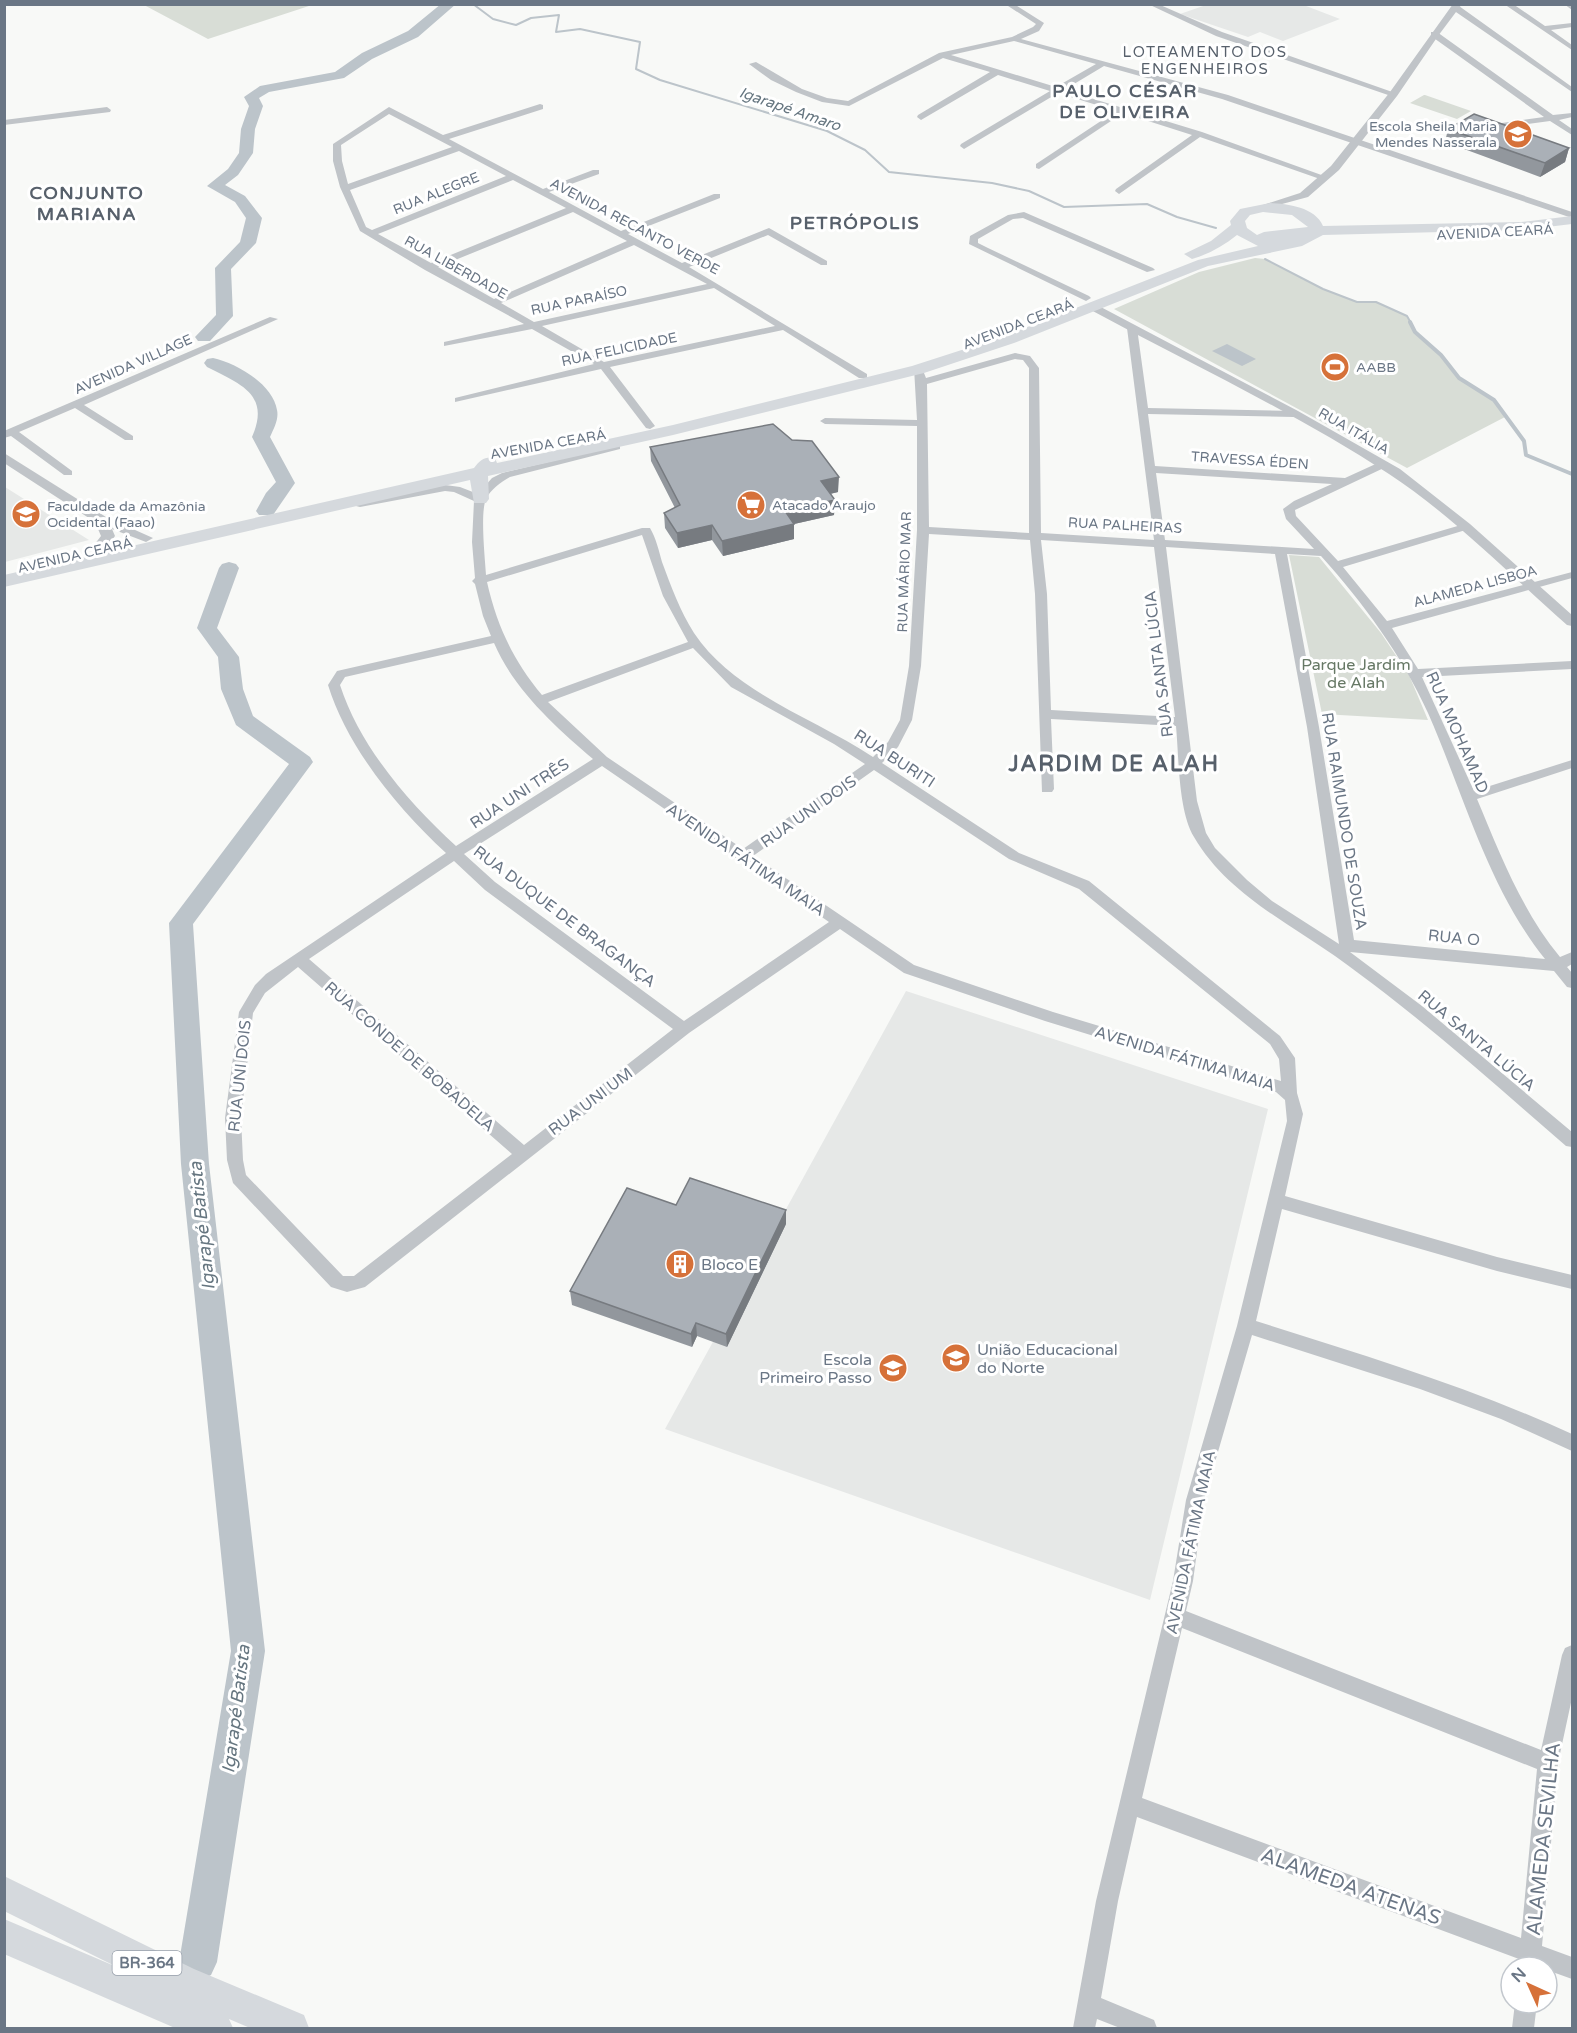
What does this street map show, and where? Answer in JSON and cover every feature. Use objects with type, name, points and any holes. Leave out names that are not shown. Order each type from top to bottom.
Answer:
[{"type":"main road","name":"AVENIDA CEARÁ","points":[[1267,207],[1284,208],[1308,217],[1367,229],[1572,218]]},
{"type":"main road","points":[[1267,207],[1241,215],[1237,221],[1238,228],[1255,240],[1284,244]]},
{"type":"main road","points":[[1308,217],[1317,231],[1309,239]]},
{"type":"main road","points":[[1090,300],[1226,247],[1280,234],[1479,229],[1554,224],[1572,218]]},
{"type":"main road","name":"AVENIDA CEARÁ","points":[[4,571],[373,484],[465,459],[549,444],[656,430],[862,376],[996,334],[1203,263],[1284,244],[1309,239],[1572,227]]},
{"type":"main road","points":[[1090,300],[1150,270],[1216,244],[1238,228]]},
{"type":"main road","name":"AVENIDA CEARÁ","points":[[4,581],[656,430],[920,376],[1008,340],[1090,300]]},
{"type":"main road","points":[[480,499],[479,477],[483,466],[549,444]]},
{"type":"main road","points":[[490,462],[494,472],[506,475]]},
{"type":"main road","points":[[373,484],[441,470],[456,470],[465,476],[466,479],[445,488]]},
{"type":"main road","name":"BR-364","points":[[4,1893],[182,1981],[291,2028]]},
{"type":"main road","name":"BR-364","points":[[4,1936],[215,2028]]},
{"type":"street","points":[[753,64],[784,84],[849,104],[942,55],[1014,39],[1036,29],[1040,23],[1008,4]]},
{"type":"street","points":[[1151,4],[1219,34],[1394,94]]},
{"type":"street","points":[[1507,4],[1572,48]]},
{"type":"street","points":[[1567,4],[1572,8]]},
{"type":"street","points":[[1267,207],[1304,195],[1335,168],[1358,142],[1394,94],[1434,34],[1457,6],[1572,90]]},
{"type":"street","points":[[1544,29],[1572,26]]},
{"type":"street","points":[[1434,34],[1572,132]]},
{"type":"street","points":[[1014,39],[1225,97],[1572,218]]},
{"type":"street","points":[[942,55],[1198,134],[1323,177]]},
{"type":"street","points":[[964,146],[1103,63]]},
{"type":"street","points":[[921,117],[997,72]]},
{"type":"street","points":[[443,138],[540,107]]},
{"type":"street","points":[[4,123],[107,110]]},
{"type":"street","name":"AVENIDA RECANTO VERDE","points":[[389,110],[717,285],[862,376]]},
{"type":"street","name":"RUA LIBERDADE","points":[[389,110],[337,144],[335,150],[357,222],[370,234],[428,268],[533,324],[603,365],[656,430]]},
{"type":"street","points":[[1039,166],[1123,110]]},
{"type":"street","points":[[1495,127],[1572,115]]},
{"type":"street","points":[[1119,191],[1198,134]]},
{"type":"street","points":[[347,188],[458,148]]},
{"type":"street","points":[[542,192],[596,172]]},
{"type":"street","name":"RUA ALEGRE","points":[[370,234],[512,177]]},
{"type":"street","points":[[1304,195],[1308,217]]},
{"type":"street","points":[[621,234],[717,196]]},
{"type":"street","points":[[428,268],[572,209]]},
{"type":"street","points":[[1090,300],[985,250],[974,244],[974,238],[1011,217],[1024,215],[1150,270]]},
{"type":"street","points":[[681,267],[769,231],[824,263]]},
{"type":"street","points":[[494,303],[635,241]]},
{"type":"street","name":"RUA PARAÍSO","points":[[448,344],[717,285]]},
{"type":"street","name":"RUA ITÁLIA","points":[[1090,300],[1132,328],[1384,464],[1465,527],[1572,622]]},
{"type":"street","name":"AVENIDA VILLAGE","points":[[8,434],[273,319]]},
{"type":"street","name":"RUA FELICIDADE","points":[[459,400],[603,365],[785,327]]},
{"type":"street","name":"RUA SANTA LÚCIA","points":[[1132,328],[1194,821],[1210,850],[1242,884],[1267,905],[1344,949],[1572,1141]]},
{"type":"street","points":[[920,376],[1021,356],[1029,360],[1034,368],[1035,535],[1041,594],[1047,789]]},
{"type":"street","name":"RUA MÁRIO MAR","points":[[874,764],[893,744],[906,720],[915,666],[923,530],[920,376]]},
{"type":"street","points":[[77,405],[129,438]]},
{"type":"street","points":[[1144,411],[1294,414]]},
{"type":"street","points":[[825,421],[921,423]]},
{"type":"street","name":"AVENIDA CEARÁ","points":[[283,515],[336,509],[445,488],[456,489],[480,499],[496,480],[506,475],[616,447],[656,430]]},
{"type":"street","points":[[8,434],[68,473]]},
{"type":"street","points":[[4,457],[101,519],[146,538]]},
{"type":"street","name":"RUA MOHAMAD","points":[[1384,464],[1289,509],[1290,517],[1337,565],[1384,626],[1414,673],[1530,927],[1557,966],[1572,983]]},
{"type":"street","name":"TRAVESSA ÉDEN","points":[[1150,469],[1347,481]]},
{"type":"street","name":"AVENIDA FÁTIMA MAIA","points":[[480,499],[478,581],[496,639],[505,656],[539,702],[562,726],[602,759],[742,857],[909,969],[935,980],[1275,1085],[1290,1092],[1295,1104],[1295,1121],[1246,1326],[1195,1500],[1175,1616],[1107,1901],[1083,2028]]},
{"type":"street","points":[[99,549],[108,536],[101,519]]},
{"type":"street","points":[[1337,565],[1465,527]]},
{"type":"street","name":"RUA BURITI","points":[[478,581],[646,530],[667,592],[693,644],[735,684],[839,741],[1014,856],[1084,885],[1275,1040],[1287,1058],[1290,1092]]},
{"type":"street","name":"RUA PALHEIRAS","points":[[923,530],[1325,553]]},
{"type":"street","name":"RUA RAIMUNDO DE SOUZA","points":[[1280,550],[1313,727],[1344,949]]},
{"type":"street","name":"ALAMEDA LISBOA","points":[[1384,626],[1572,575]]},
{"type":"street","name":"RUA DUQUE DE BRAGANÇA","points":[[496,639],[356,669],[337,678],[334,685],[341,707],[387,782],[454,854],[490,886],[684,1029]]},
{"type":"street","points":[[539,702],[693,644]]},
{"type":"street","points":[[1414,673],[1572,665]]},
{"type":"street","points":[[1045,714],[1181,722]]},
{"type":"street","name":"RUA UNI TRÊS","points":[[454,854],[602,759]]},
{"type":"street","name":"RUA UNI DOIS","points":[[742,857],[874,764]]},
{"type":"street","points":[[1469,797],[1572,764]]},
{"type":"street","name":"RUA UNI DOIS","points":[[347,1285],[337,1282],[239,1178],[233,1160],[232,1138],[246,1012],[260,989],[299,959],[454,854]]},
{"type":"street","name":"RUA UNI UM","points":[[347,1285],[359,1282],[684,1029],[839,922]]},
{"type":"street","name":"RUA O","points":[[1344,949],[1557,966]]},
{"type":"street","points":[[1557,966],[1572,957]]},
{"type":"street","name":"RUA CONDE DE BOBADELA","points":[[299,959],[522,1153]]},
{"type":"street","points":[[1275,1200],[1497,1264],[1572,1282]]},
{"type":"street","points":[[1246,1326],[1420,1381],[1507,1413],[1572,1443]]},
{"type":"street","points":[[1175,1616],[1548,1763]]},
{"type":"street","name":"ALAMEDA SEVILHA","points":[[1529,1955],[1548,1763],[1572,1655]]},
{"type":"street","name":"ALAMEDA ATENAS","points":[[1129,1804],[1516,1955]]},
{"type":"street","points":[[1088,2004],[1146,2028]]},
{"type":"shaded area","points":[[1301,4],[1340,19],[1283,41],[1260,32],[1248,37],[1180,14],[1206,5]]},
{"type":"shaded area","points":[[1227,344],[1256,359],[1242,366],[1212,351]]},
{"type":"shaded area","name":"Faculdade da Amazônia Ocidental (Faao)","points":[[5,487],[89,540],[5,562]]},
{"type":"shaded area","name":"União Educacional do Norte","points":[[906,991],[1268,1109],[1150,1600],[665,1429]]},
{"type":"green space","points":[[144,5],[312,5],[208,39]]},
{"type":"green space","points":[[1424,95],[1471,111],[1457,119],[1410,103]]},
{"type":"green space","name":"AABB","points":[[1255,258],[1265,259],[1323,289],[1357,302],[1376,302],[1407,316],[1415,332],[1441,355],[1459,378],[1494,400],[1505,417],[1407,468],[1114,309],[1199,272]]},
{"type":"green space","name":"Parque Jardim de Alah","points":[[1289,555],[1319,557],[1381,633],[1409,675],[1428,720],[1322,714]]},
{"type":"building","points":[[1474,114],[1569,148],[1545,163],[1448,129]]},
{"type":"building","name":"Atacado Araujo","points":[[773,424],[792,440],[812,441],[839,477],[821,481],[835,500],[785,511],[794,524],[722,541],[712,525],[677,533],[664,513],[680,505],[650,447]]},
{"type":"building","name":"Bloco E","points":[[690,1178],[786,1210],[726,1334],[696,1323],[691,1334],[570,1291],[627,1188],[676,1205]]},
{"type":"waterway","name":"Igarapé Batista","points":[[204,337],[225,316],[222,292],[223,268],[248,243],[254,218],[240,199],[215,186],[233,172],[246,153],[248,129],[256,106],[251,97],[265,89],[339,75],[367,56],[413,34],[450,4]]},
{"type":"waterway","name":"Igarapé Amaro","points":[[473,4],[493,19],[516,25],[531,18],[559,15],[556,32],[580,29],[640,42],[636,69],[660,80],[827,131],[865,150],[889,172],[992,183],[1029,191],[1064,207],[1147,204],[1177,217],[1216,228]]},
{"type":"waterway","name":"Igarapé Amaro","points":[[1265,259],[1323,289],[1357,302],[1376,302],[1407,316],[1411,323]]},
{"type":"waterway","name":"Igarapé Amaro","points":[[1410,322],[1415,332],[1441,355],[1459,378],[1494,400],[1524,441],[1526,455],[1572,474]]},
{"type":"waterway","name":"Igarapé Batista","points":[[213,363],[248,383],[265,400],[268,410],[267,423],[261,437],[286,483],[273,497],[266,511]]},
{"type":"waterway","name":"Igarapé Batista","points":[[198,1962],[248,1651],[195,1164],[181,923],[302,762],[244,720],[232,689],[228,657],[207,628],[229,568]]},
{"type":"place","name":"Escola Sheila Maria Mendes Nasserala","points":[[1518,134]]},
{"type":"place","name":"AABB","points":[[1335,367]]},
{"type":"place","name":"Atacado Araujo","points":[[751,505]]},
{"type":"place","name":"Faculdade da Amazônia Ocidental (Faao)","points":[[26,514]]},
{"type":"place","name":"Bloco E","points":[[680,1264]]},
{"type":"place","name":"União Educacional do Norte","points":[[956,1358]]},
{"type":"place","name":"Escola Primeiro Passo","points":[[893,1368]]},
{"type":"district","name":"LOTEAMENTO DOS ENGENHEIROS","points":[[1205,60]]},
{"type":"district","name":"PAULO CÉSAR DE OLIVEIRA","points":[[1125,101]]},
{"type":"district","name":"CONJUNTO MARIANA","points":[[87,203]]},
{"type":"district","name":"PETRÓPOLIS","points":[[855,223]]},
{"type":"district","name":"JARDIM DE ALAH","points":[[1114,763]]}]
